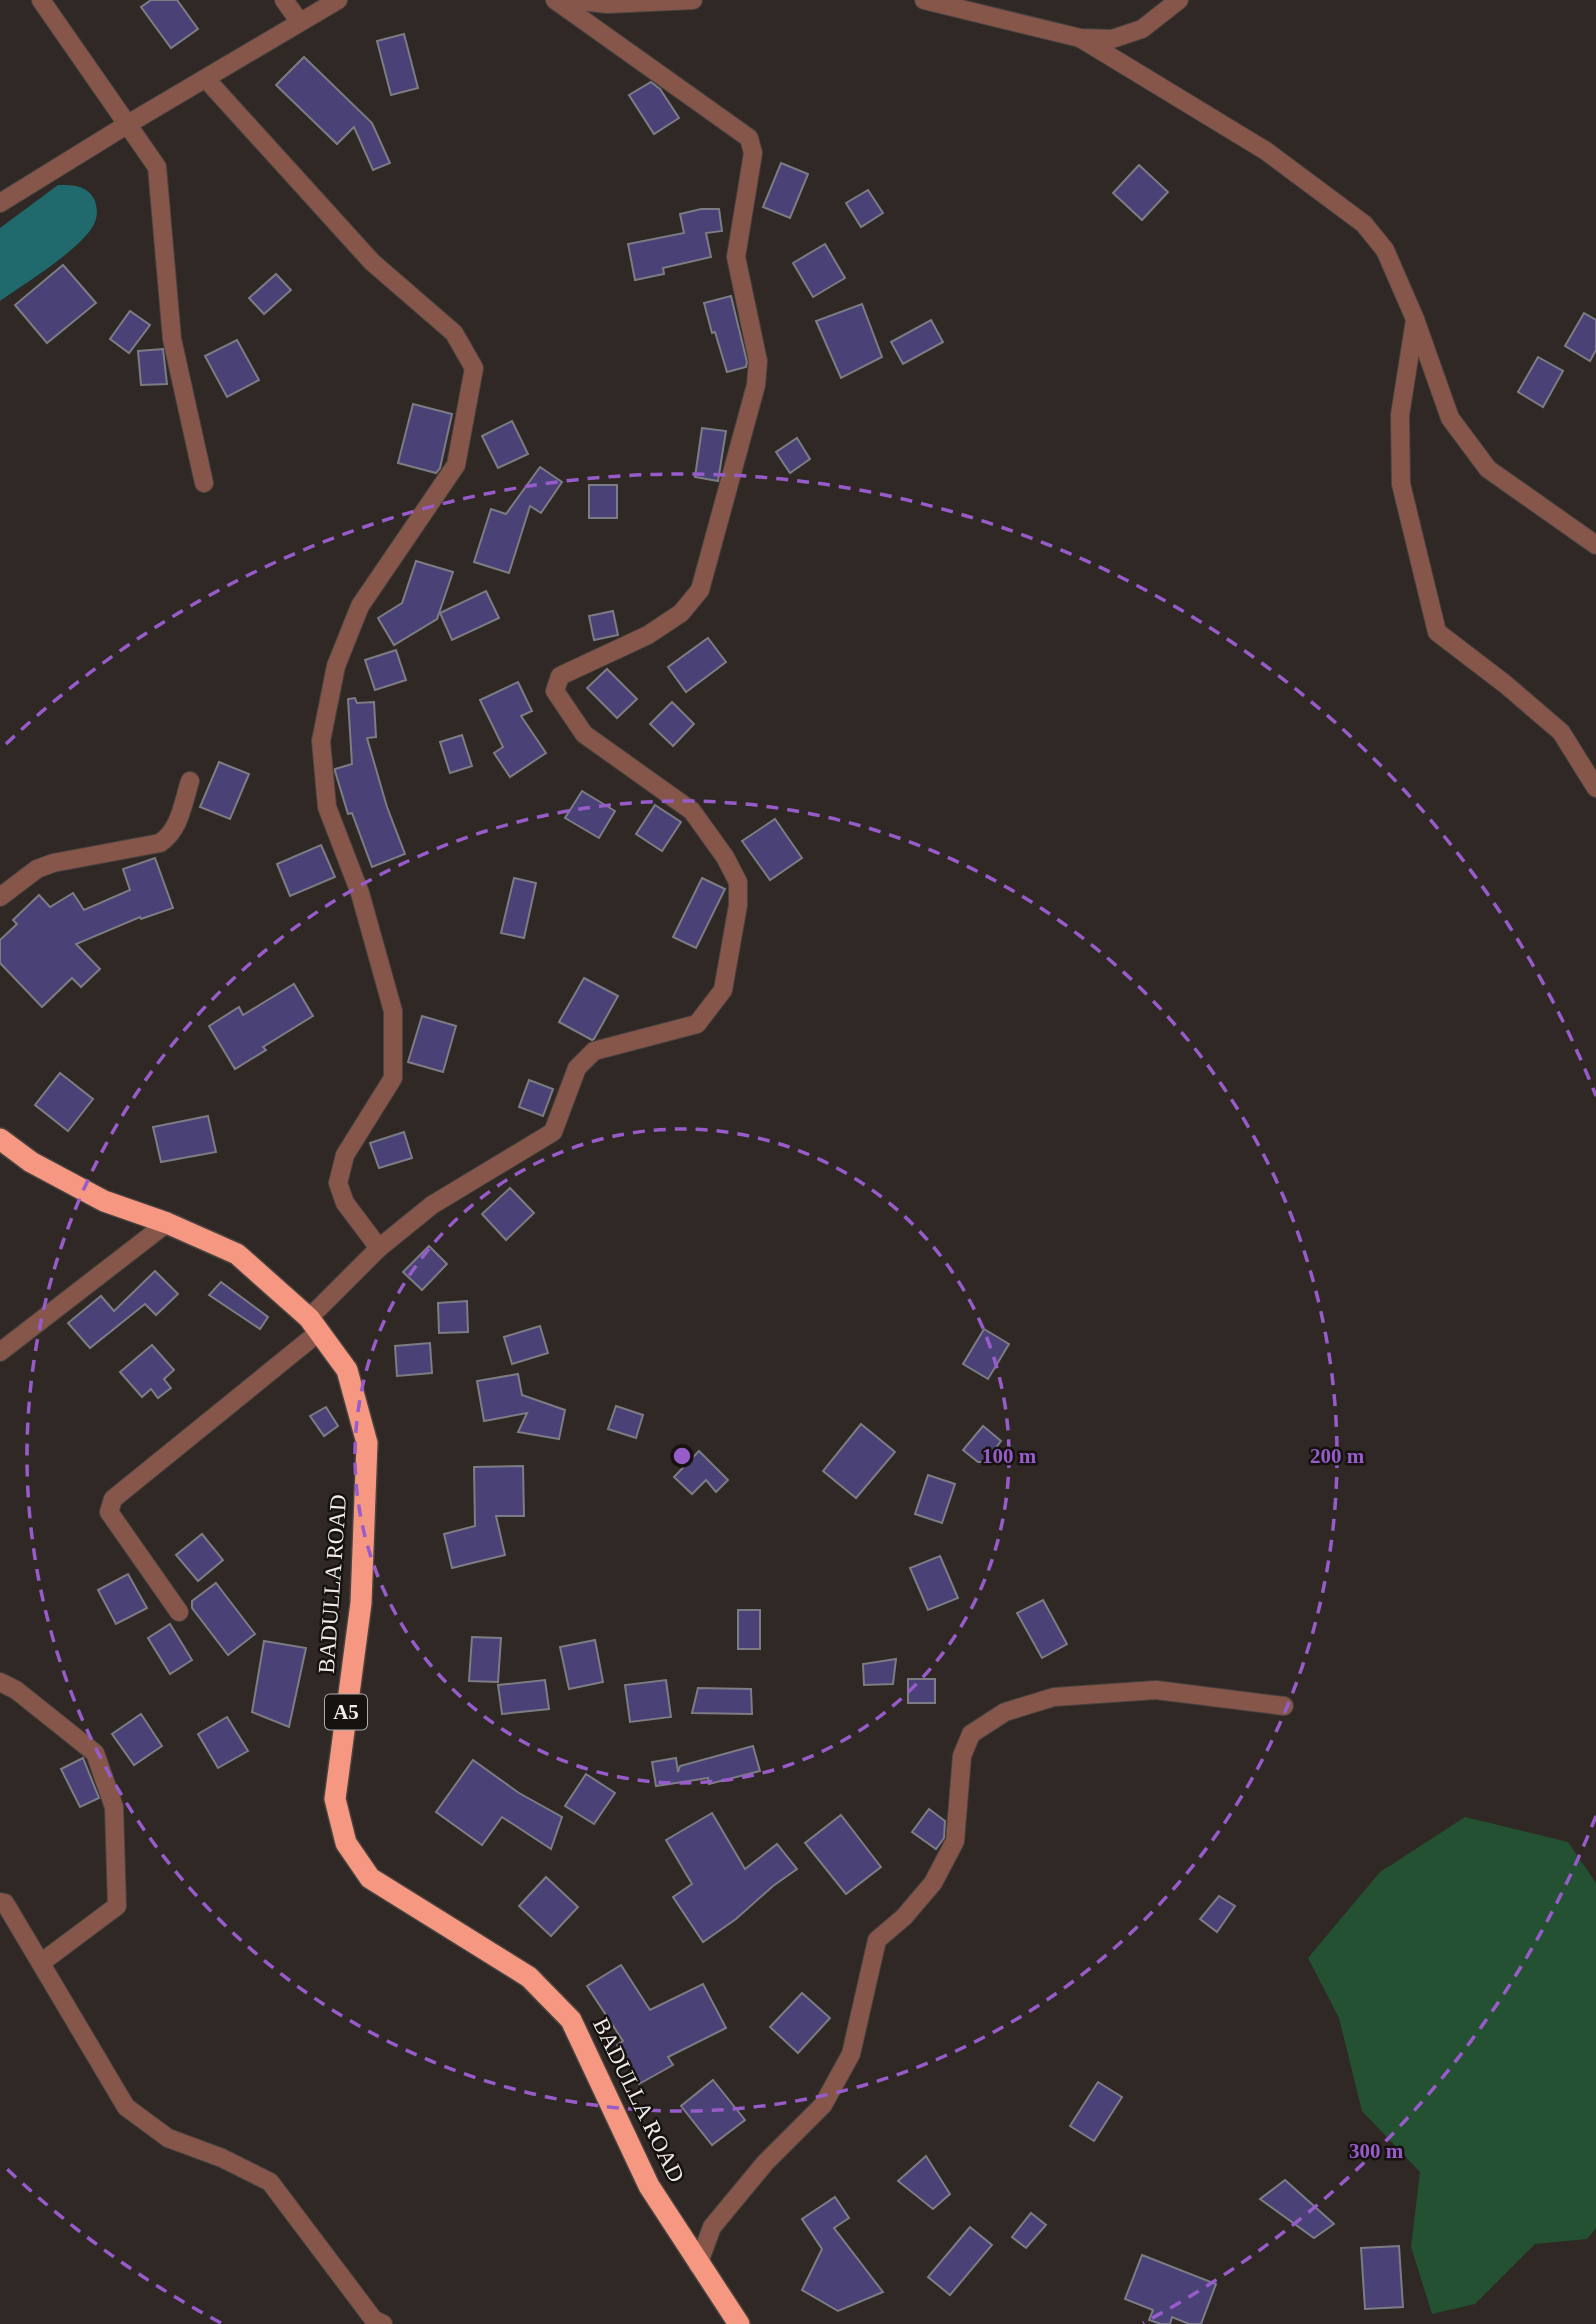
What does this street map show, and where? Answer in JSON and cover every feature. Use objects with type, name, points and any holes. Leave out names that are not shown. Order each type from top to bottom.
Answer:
[{"type":"highway","name":"BADULLA ROAD","points":[[0,1139],[31,1162],[104,1201],[167,1223],[237,1254],[314,1325],[347,1370],[368,1443],[361,1603],[335,1799],[346,1843],[370,1878],[529,1977],[571,2020],[649,2186],[738,2324]]},
{"type":"street","points":[[41,0],[157,167],[172,339],[204,483]]},
{"type":"street","points":[[284,0],[299,21]]},
{"type":"street","points":[[0,203],[338,0]]},
{"type":"street","points":[[179,1612],[109,1512],[113,1499],[314,1325],[379,1248],[432,1205],[553,1132],[577,1068],[594,1051],[697,1024],[723,990],[738,905],[738,882],[725,857],[692,811],[584,734],[555,691],[560,676],[648,635],[681,614],[701,590],[756,385],[758,361],[736,257],[753,153],[749,138],[555,0]]},
{"type":"street","points":[[570,0],[608,4],[693,0]]},
{"type":"street","points":[[924,0],[1080,38],[1112,38],[1142,29],[1179,0]]},
{"type":"street","points":[[1080,38],[1265,151],[1364,224],[1385,250],[1415,319],[1450,418],[1488,468],[1596,545]]},
{"type":"street","points":[[206,79],[372,262],[454,333],[474,368],[456,465],[360,606],[336,666],[321,740],[327,807],[360,893],[393,1012],[393,1078],[345,1155],[338,1183],[345,1203],[379,1248]]},
{"type":"street","points":[[1415,319],[1400,415],[1401,484],[1437,632],[1561,732],[1596,788]]},
{"type":"street","points":[[0,897],[37,869],[53,863],[160,843],[169,837],[175,828],[190,781]]},
{"type":"street","points":[[0,1352],[167,1223]]},
{"type":"street","points":[[0,1682],[16,1690],[95,1753],[114,1807],[117,1906],[42,1962]]},
{"type":"street","points":[[698,2265],[712,2227],[765,2163],[823,2105],[851,2054],[877,1940],[904,1917],[933,1884],[955,1841],[962,1756],[971,1734],[1005,1712],[1054,1697],[1156,1690],[1284,1706]]},
{"type":"street","points":[[0,1902],[5,1903],[42,1962],[83,2037],[126,2106],[168,2138],[222,2158],[270,2182],[374,2320],[383,2324]]},
{"type":"green space","points":[[1465,1817],[1568,1842],[1596,1883],[1596,2228],[1587,2239],[1535,2244],[1475,2304],[1432,2314],[1411,2247],[1420,2172],[1362,2111],[1339,2018],[1308,1958],[1380,1872]]},
{"type":"water","points":[[58,185],[84,189],[92,196],[97,214],[95,222],[89,232],[67,253],[0,301],[0,228]]},
{"type":"building","points":[[151,0],[177,0],[198,29],[171,48],[141,7]]},
{"type":"building","points":[[404,34],[418,88],[391,95],[377,41]]},
{"type":"building","points":[[304,57],[372,123],[390,163],[373,170],[354,127],[337,144],[276,85]]},
{"type":"building","points":[[651,82],[660,89],[679,118],[654,134],[629,95]]},
{"type":"building","points":[[781,163],[808,174],[790,218],[763,207]]},
{"type":"building","points":[[1139,165],[1168,192],[1142,220],[1113,193]]},
{"type":"building","points":[[868,190],[883,213],[861,227],[846,203]]},
{"type":"building","points":[[701,209],[719,209],[722,231],[706,233],[711,257],[663,268],[664,274],[635,280],[628,244],[684,233],[680,214]]},
{"type":"building","points":[[825,244],[845,278],[813,297],[793,263]]},
{"type":"building","points":[[63,265],[96,303],[47,343],[15,305]]},
{"type":"building","points":[[276,274],[291,290],[264,314],[249,298]]},
{"type":"building","points":[[731,296],[747,362],[746,367],[727,372],[704,303]]},
{"type":"building","points":[[862,304],[882,357],[841,378],[816,321]]},
{"type":"building","points":[[130,311],[150,325],[129,353],[110,339]]},
{"type":"building","points":[[1584,313],[1596,320],[1596,350],[1590,361],[1565,346]]},
{"type":"building","points":[[931,320],[943,342],[903,364],[891,342]]},
{"type":"building","points":[[237,340],[259,380],[227,397],[205,356]]},
{"type":"building","points":[[163,349],[167,384],[141,385],[138,351]]},
{"type":"building","points":[[1538,357],[1563,371],[1543,407],[1518,392]]},
{"type":"building","points":[[413,404],[452,414],[440,468],[436,473],[398,463]]},
{"type":"building","points":[[512,421],[528,454],[498,468],[482,436]]},
{"type":"building","points":[[702,428],[726,431],[718,481],[695,477]]},
{"type":"building","points":[[797,438],[810,459],[790,473],[776,452]]},
{"type":"building","points":[[540,467],[562,482],[541,513],[530,506],[509,573],[474,562],[491,509],[506,514]]},
{"type":"building","points":[[589,485],[617,485],[617,518],[589,518]]},
{"type":"building","points":[[416,561],[453,572],[437,619],[394,645],[378,618],[402,603]]},
{"type":"building","points":[[486,591],[499,618],[452,640],[440,613]]},
{"type":"building","points":[[613,611],[618,635],[594,640],[589,616]]},
{"type":"building","points":[[708,638],[726,662],[686,692],[668,667]]},
{"type":"building","points":[[396,650],[406,680],[375,690],[365,660]]},
{"type":"building","points":[[607,669],[637,699],[617,718],[587,688]]},
{"type":"building","points":[[518,682],[532,711],[521,716],[546,753],[510,777],[494,753],[503,747],[480,700]]},
{"type":"building","points":[[355,698],[357,703],[374,702],[376,737],[367,738],[387,807],[405,854],[372,867],[352,813],[348,814],[335,771],[352,764],[348,699]]},
{"type":"building","points":[[672,702],[694,724],[673,746],[650,724]]},
{"type":"building","points":[[462,735],[472,766],[450,773],[440,742]]},
{"type":"building","points":[[219,762],[249,774],[230,819],[200,807]]},
{"type":"building","points":[[582,791],[615,811],[599,838],[565,818]]},
{"type":"building","points":[[655,805],[681,822],[662,851],[636,834]]},
{"type":"building","points":[[775,819],[802,858],[770,880],[742,841]]},
{"type":"building","points":[[321,845],[335,877],[290,896],[277,864]]},
{"type":"building","points":[[155,858],[173,908],[141,919],[140,917],[76,944],[100,969],[81,987],[72,978],[42,1007],[0,963],[0,940],[17,924],[13,920],[39,895],[50,907],[73,893],[84,910],[130,890],[123,869]]},
{"type":"building","points":[[514,878],[536,883],[524,938],[501,933]]},
{"type":"building","points":[[702,878],[725,889],[696,948],[673,937]]},
{"type":"building","points":[[584,978],[618,996],[592,1040],[559,1022]]},
{"type":"building","points":[[294,984],[313,1016],[263,1047],[266,1050],[235,1069],[209,1026],[239,1007],[243,1015]]},
{"type":"building","points":[[422,1016],[456,1026],[443,1072],[408,1062]]},
{"type":"building","points":[[60,1073],[93,1099],[68,1131],[35,1105]]},
{"type":"building","points":[[529,1080],[553,1089],[543,1116],[519,1107]]},
{"type":"building","points":[[208,1116],[216,1152],[161,1162],[153,1127]]},
{"type":"building","points":[[404,1132],[412,1158],[379,1168],[370,1143]]},
{"type":"building","points":[[510,1188],[534,1213],[506,1240],[482,1214]]},
{"type":"building","points":[[429,1246],[447,1264],[422,1290],[403,1272]]},
{"type":"building","points":[[155,1271],[178,1294],[156,1315],[145,1304],[90,1348],[68,1323],[101,1296],[114,1311]]},
{"type":"building","points":[[221,1282],[268,1317],[260,1329],[209,1295]]},
{"type":"building","points":[[467,1301],[468,1332],[439,1333],[438,1303]]},
{"type":"building","points":[[540,1326],[548,1353],[512,1364],[504,1337]]},
{"type":"building","points":[[984,1329],[1009,1344],[988,1379],[963,1364]]},
{"type":"building","points":[[430,1343],[432,1373],[397,1376],[395,1346]]},
{"type":"building","points":[[152,1345],[174,1370],[164,1379],[171,1388],[158,1398],[151,1389],[142,1397],[120,1372]]},
{"type":"building","points":[[518,1374],[522,1395],[565,1410],[559,1439],[518,1432],[527,1413],[484,1421],[477,1381]]},
{"type":"building","points":[[616,1406],[643,1415],[636,1438],[608,1429]]},
{"type":"building","points":[[326,1407],[338,1426],[324,1436],[310,1416]]},
{"type":"building","points":[[861,1424],[895,1452],[856,1498],[823,1471]]},
{"type":"building","points":[[983,1426],[1001,1441],[985,1462],[978,1462],[963,1450]]},
{"type":"building","points":[[699,1451],[728,1480],[716,1492],[706,1480],[692,1494],[674,1477]]},
{"type":"building","points":[[523,1466],[524,1516],[496,1516],[505,1555],[452,1568],[444,1534],[475,1526],[474,1467]]},
{"type":"building","points":[[928,1475],[955,1484],[942,1523],[915,1514]]},
{"type":"building","points":[[202,1534],[223,1560],[198,1581],[176,1555]]},
{"type":"building","points":[[940,1556],[958,1598],[928,1610],[910,1568]]},
{"type":"building","points":[[128,1574],[147,1608],[116,1624],[98,1590]]},
{"type":"building","points":[[216,1583],[255,1634],[228,1655],[192,1608],[192,1601]]},
{"type":"building","points":[[1043,1600],[1067,1644],[1042,1658],[1017,1613]]},
{"type":"building","points":[[738,1610],[760,1610],[760,1649],[738,1649]]},
{"type":"building","points":[[170,1624],[192,1660],[170,1674],[148,1638]]},
{"type":"building","points":[[472,1637],[501,1638],[498,1682],[469,1681]]},
{"type":"building","points":[[595,1640],[603,1682],[569,1689],[560,1647]]},
{"type":"building","points":[[264,1641],[306,1648],[289,1727],[252,1712]]},
{"type":"building","points":[[896,1659],[893,1684],[864,1685],[863,1664]]},
{"type":"building","points":[[908,1679],[935,1679],[935,1703],[908,1703]]},
{"type":"building","points":[[545,1680],[549,1709],[502,1714],[498,1685]]},
{"type":"building","points":[[666,1680],[671,1717],[630,1722],[625,1685]]},
{"type":"building","points":[[698,1688],[751,1689],[752,1714],[692,1713]]},
{"type":"building","points":[[141,1714],[162,1746],[134,1765],[112,1734]]},
{"type":"building","points":[[227,1717],[248,1751],[218,1768],[198,1734]]},
{"type":"building","points":[[753,1746],[760,1771],[709,1784],[708,1778],[656,1786],[652,1762],[676,1758],[678,1772],[680,1766]]},
{"type":"building","points":[[83,1758],[99,1798],[80,1807],[61,1769]]},
{"type":"building","points":[[473,1760],[519,1793],[562,1817],[551,1849],[502,1817],[482,1845],[436,1812]]},
{"type":"building","points":[[586,1774],[615,1793],[594,1824],[565,1806]]},
{"type":"building","points":[[929,1809],[945,1821],[944,1838],[936,1849],[912,1832]]},
{"type":"building","points":[[712,1813],[745,1869],[777,1844],[797,1869],[703,1942],[673,1897],[692,1884],[666,1840]]},
{"type":"building","points":[[841,1815],[881,1867],[846,1894],[805,1843]]},
{"type":"building","points":[[546,1877],[578,1907],[551,1936],[519,1906]]},
{"type":"building","points":[[1219,1896],[1235,1906],[1217,1932],[1200,1919]]},
{"type":"building","points":[[621,1965],[650,2010],[703,1984],[726,2028],[668,2057],[673,2065],[639,2084],[617,2045],[623,2041],[587,1986]]},
{"type":"building","points":[[802,1993],[830,2018],[798,2053],[770,2027]]},
{"type":"building","points":[[713,2080],[745,2120],[712,2145],[681,2106]]},
{"type":"building","points":[[1098,2082],[1122,2097],[1094,2141],[1070,2126]]},
{"type":"building","points":[[926,2156],[950,2194],[933,2209],[898,2181]]},
{"type":"building","points":[[1285,2180],[1334,2224],[1314,2238],[1260,2199]]},
{"type":"building","points":[[835,2197],[849,2218],[834,2228],[883,2292],[838,2311],[802,2290],[822,2249],[802,2219]]},
{"type":"building","points":[[1031,2213],[1046,2225],[1026,2248],[1012,2237]]},
{"type":"building","points":[[970,2227],[992,2245],[950,2295],[928,2277]]},
{"type":"building","points":[[1399,2246],[1403,2307],[1365,2309],[1361,2248]]},
{"type":"building","points":[[1142,2255],[1216,2284],[1201,2324],[1189,2324],[1172,2317],[1170,2324],[1161,2324],[1149,2320],[1153,2310],[1125,2299]]}]
